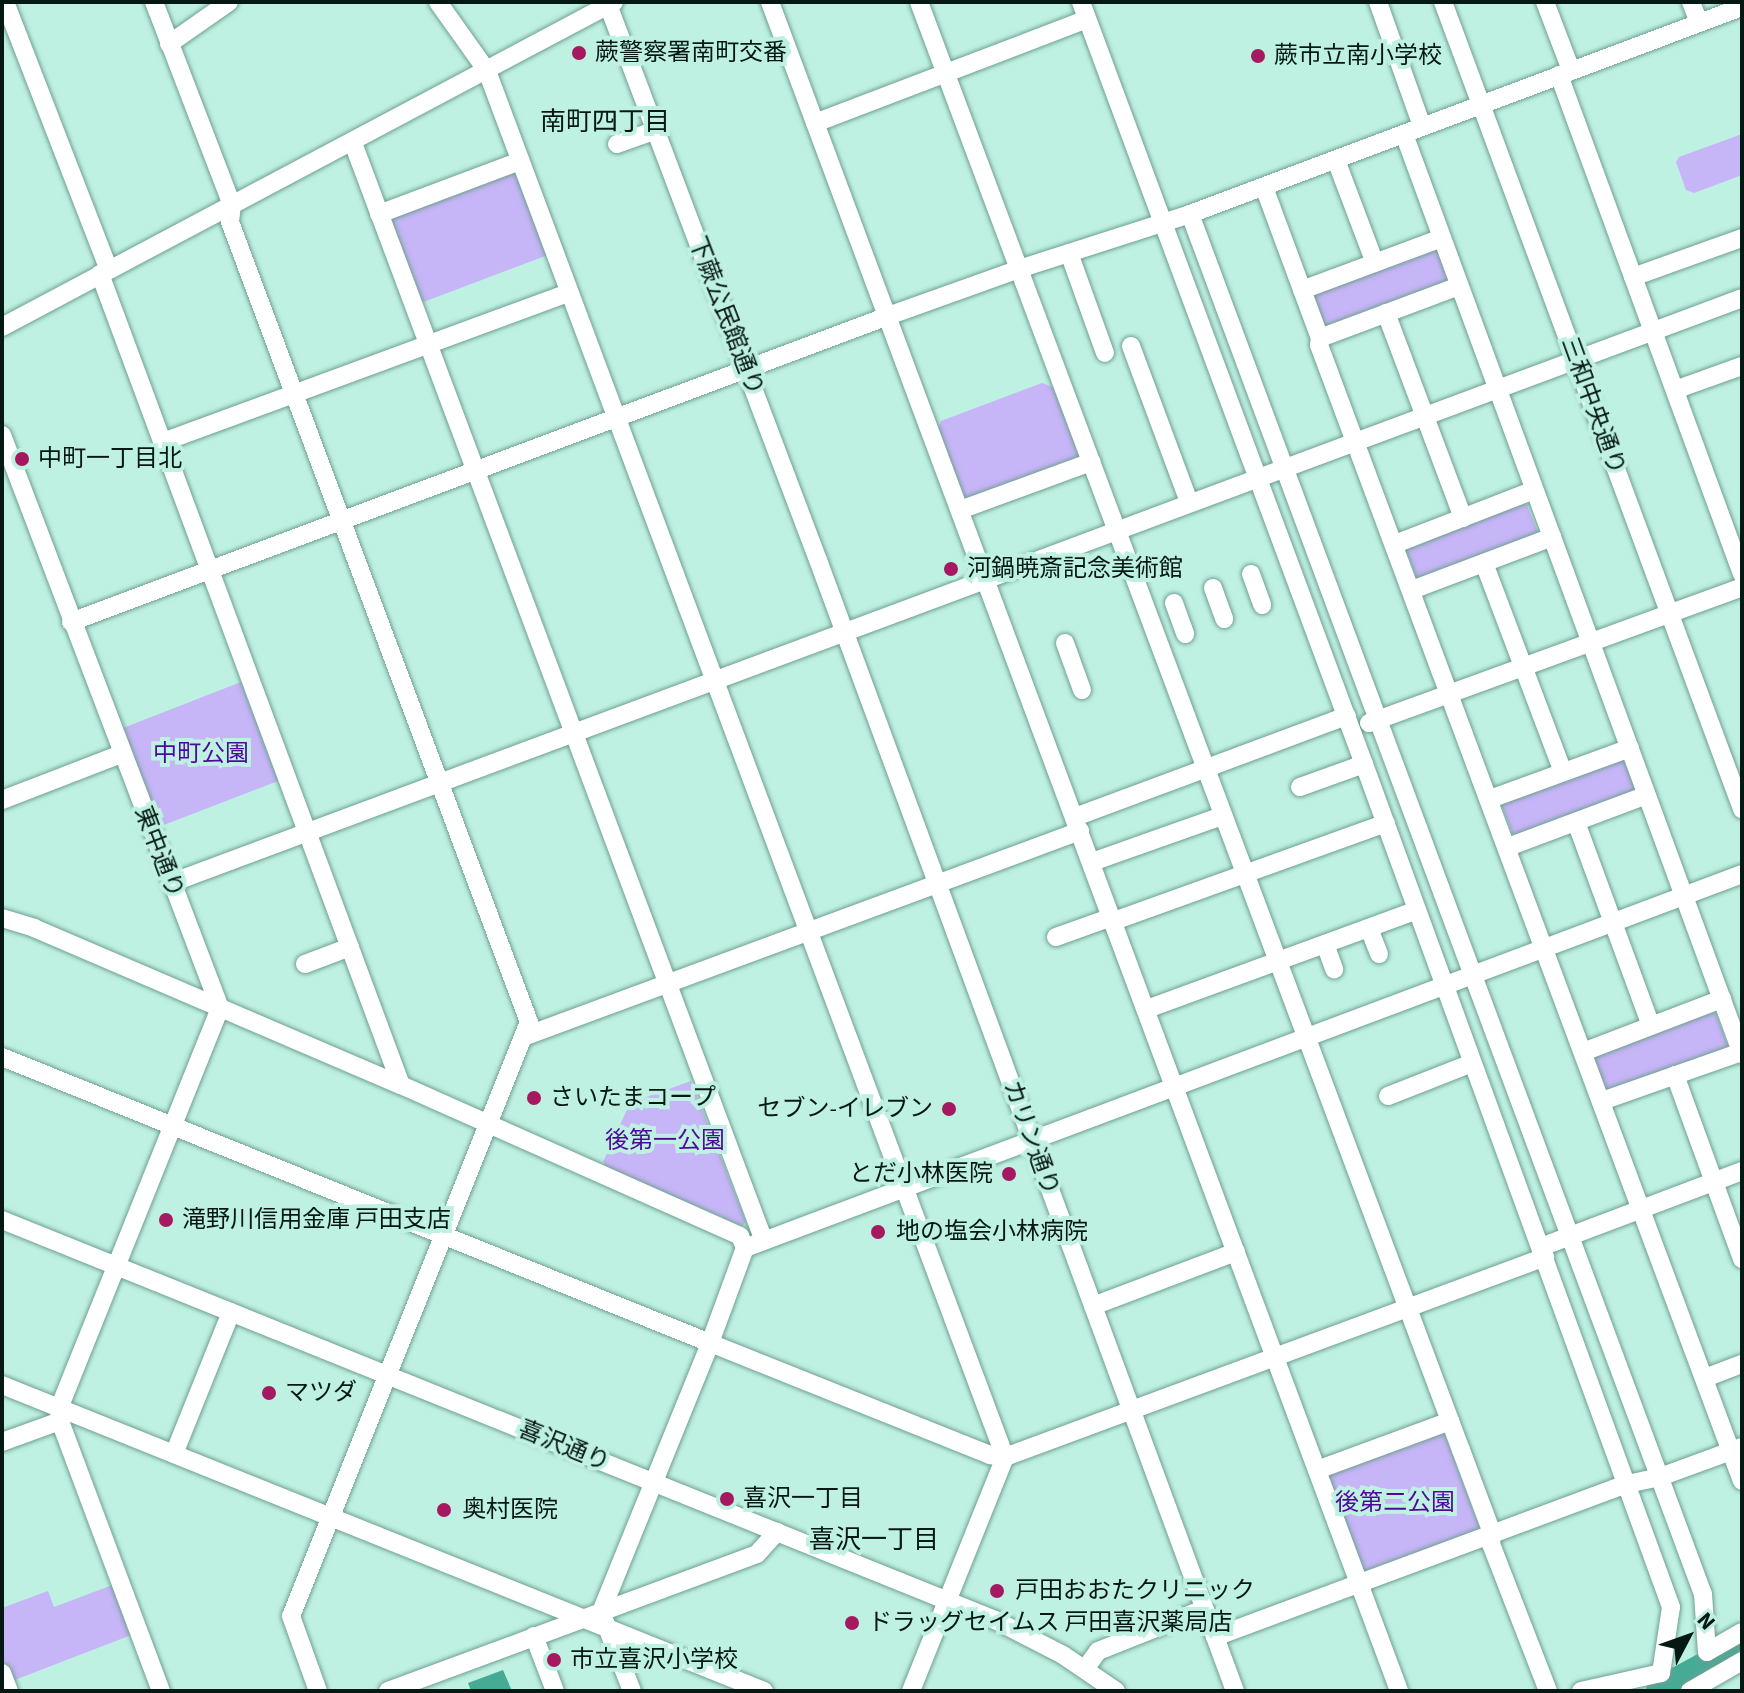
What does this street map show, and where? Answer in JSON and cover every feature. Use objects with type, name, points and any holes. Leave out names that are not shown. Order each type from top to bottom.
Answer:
[{"type":"street","points":[[5,2],[209,568],[401,1085]]},
{"type":"street","points":[[154,2],[232,205],[230,222],[529,1022],[291,1616],[318,1691]]},
{"type":"street","points":[[169,44],[229,2]]},
{"type":"street","points":[[438,2],[487,71],[1005,1457],[911,1691]]},
{"type":"street","points":[[770,2],[1399,1691]]},
{"type":"street","points":[[919,2],[1492,1533],[1491,1544],[1548,1691]]},
{"type":"street","points":[[1378,2],[1422,126]]},
{"type":"street","name":"三和中央通り","points":[[1443,2],[1742,809]]},
{"type":"street","points":[[1545,2],[1633,277],[1742,574]]},
{"type":"street","points":[[1691,2],[1699,23]]},
{"type":"street","points":[[2,327],[353,143],[610,3]]},
{"type":"street","name":"下蕨公民館通り","points":[[610,3],[844,631]]},
{"type":"street","points":[[71,622],[746,368],[1019,269],[1190,214],[1742,7]]},
{"type":"street","points":[[815,123],[944,72],[1084,10],[1349,722],[1415,911],[1543,1252],[1671,1607],[1661,1673],[1639,1691]]},
{"type":"street","points":[[617,144],[656,130]]},
{"type":"street","points":[[1404,134],[1742,1053],[1602,1101]]},
{"type":"street","points":[[353,143],[665,985],[764,1241]]},
{"type":"street","points":[[1336,160],[1375,263]]},
{"type":"street","points":[[379,214],[520,161]]},
{"type":"street","points":[[1264,187],[1320,338],[1319,345],[1705,1378],[1737,1449],[1742,1481]]},
{"type":"street","points":[[1190,214],[1703,1594],[1707,1652],[1742,1632]]},
{"type":"street","points":[[1302,290],[1442,238]]},
{"type":"street","points":[[1633,277],[1742,238]]},
{"type":"street","points":[[1069,253],[1105,353]]},
{"type":"street","points":[[1320,338],[1459,286]]},
{"type":"street","points":[[163,442],[569,293]]},
{"type":"street","points":[[171,883],[985,577],[1742,298]]},
{"type":"street","points":[[1386,313],[1463,518]]},
{"type":"street","points":[[1131,346],[1189,502]]},
{"type":"street","points":[[1675,390],[1742,366]]},
{"type":"street","name":"東中通り","points":[[2,435],[220,1008]]},
{"type":"street","points":[[960,510],[1091,462]]},
{"type":"street","points":[[1395,544],[1534,490]]},
{"type":"street","points":[[1412,590],[1552,537]]},
{"type":"street","points":[[1484,563],[1563,772]]},
{"type":"street","points":[[1251,574],[1262,605]]},
{"type":"street","points":[[523,1037],[937,883],[1206,769],[1349,722],[1378,720],[1742,587]]},
{"type":"street","points":[[1213,588],[1224,619]]},
{"type":"street","points":[[1174,603],[1185,634]]},
{"type":"street","name":"カリン通り","points":[[844,631],[1235,1691]]},
{"type":"street","points":[[1065,643],[1082,690]]},
{"type":"street","points":[[1490,799],[1630,748]]},
{"type":"street","points":[[2,800],[121,754]]},
{"type":"street","points":[[1300,787],[1364,764]]},
{"type":"street","points":[[1508,847],[1647,795]]},
{"type":"street","points":[[1092,862],[1222,816]]},
{"type":"street","points":[[1576,822],[1651,1026]]},
{"type":"street","points":[[1056,937],[1244,875],[1386,823]]},
{"type":"street","points":[[745,1248],[1742,874]]},
{"type":"street","points":[[1147,1009],[1415,911]]},
{"type":"street","points":[[2,918],[34,928],[401,1085],[740,1236],[745,1248],[710,1343],[598,1619],[632,1691]]},
{"type":"street","points":[[1369,928],[1379,954]]},
{"type":"street","points":[[1325,944],[1334,969]]},
{"type":"street","points":[[305,964],[350,947]]},
{"type":"street","points":[[1583,1052],[1722,999]]},
{"type":"street","points":[[161,1691],[60,1415],[220,1008]]},
{"type":"street","points":[[2,1057],[990,1455],[1005,1457],[1407,1308],[1543,1252],[1570,1236],[1742,1171]]},
{"type":"street","points":[[1388,1096],[1472,1063]]},
{"type":"street","points":[[1675,1075],[1742,1259]]},
{"type":"street","name":"喜沢通り","points":[[2,1220],[947,1600],[1018,1631],[1085,1669],[1112,1690]]},
{"type":"street","points":[[1093,1306],[1236,1252]]},
{"type":"street","points":[[174,1454],[231,1312]]},
{"type":"street","points":[[1705,1378],[1742,1364]]},
{"type":"street","points":[[2,1385],[60,1415],[174,1454],[598,1619],[764,1691]]},
{"type":"street","points":[[2,1442],[60,1415]]},
{"type":"street","points":[[1317,1470],[1450,1421]]},
{"type":"street","points":[[1215,1637],[1627,1484],[1660,1477],[1737,1449]]},
{"type":"street","points":[[388,1691],[534,1636],[598,1619],[757,1554],[777,1532]]},
{"type":"street","points":[[1085,1669],[1098,1651],[1204,1609]]},
{"type":"street","points":[[534,1636],[555,1691]]},
{"type":"street","points":[[1690,1691],[1742,1661]]},
{"type":"street","points":[[2,1673],[9,1691]]},
{"type":"street","points":[[1581,1691],[1661,1673]]},
{"type":"green space","points":[[1742,134],[1742,175],[1694,193],[1686,190],[1676,162],[1679,157]]},
{"type":"green space","points":[[510,170],[519,175],[548,255],[421,303],[392,221],[398,212]]},
{"type":"green space","points":[[1437,249],[1449,283],[1324,327],[1312,295]]},
{"type":"green space","points":[[1042,383],[1053,387],[1079,455],[1075,461],[971,499],[964,497],[938,429],[941,421]]},
{"type":"green space","points":[[1521,503],[1527,505],[1539,535],[1417,579],[1406,550],[1408,545]]},
{"type":"green space","name":"中町公園","points":[[241,682],[278,781],[161,826],[123,728]]},
{"type":"green space","points":[[1620,759],[1625,762],[1636,790],[1633,794],[1513,835],[1502,806],[1506,801]]},
{"type":"green space","points":[[1709,1012],[1716,1014],[1728,1045],[1724,1051],[1613,1092],[1605,1088],[1594,1058],[1601,1051]]},
{"type":"green space","name":"後第一公園","points":[[691,1081],[746,1222],[742,1226],[606,1167],[603,1162],[630,1103]]},
{"type":"green space","name":"後第二公園","points":[[1443,1430],[1479,1526],[1477,1531],[1362,1572],[1326,1474]]},
{"type":"green space","points":[[115,1584],[134,1634],[12,1681],[2,1656],[2,1608],[48,1591],[54,1607]]},
{"type":"shaded area","points":[[503,1670],[512,1691],[471,1691],[468,1683]]},
{"type":"waterway","points":[[1661,1691],[1742,1647]]},
{"type":"place","name":"蕨警察署南町交番","points":[[579,53]]},
{"type":"place","name":"蕨市立南小学校","points":[[1258,56]]},
{"type":"place","name":"中町一丁目北","points":[[22,459]]},
{"type":"place","name":"河鍋暁斎記念美術館","points":[[951,569]]},
{"type":"place","name":"さいたまコープ","points":[[534,1098]]},
{"type":"place","name":"セブン-イレブン","points":[[949,1109]]},
{"type":"place","name":"とだ小林医院","points":[[1009,1174]]},
{"type":"place","name":"滝野川信用金庫 戸田支店","points":[[166,1220]]},
{"type":"place","name":"地の塩会小林病院","points":[[878,1232]]},
{"type":"place","name":"マツダ","points":[[269,1393]]},
{"type":"place","name":"喜沢一丁目","points":[[727,1499]]},
{"type":"place","name":"奥村医院","points":[[444,1510]]},
{"type":"place","name":"戸田おおたクリニック","points":[[997,1591]]},
{"type":"place","name":"ドラッグセイムス 戸田喜沢薬局店","points":[[852,1623]]},
{"type":"place","name":"市立喜沢小学校","points":[[554,1660]]},
{"type":"district","name":"南町四丁目","points":[[605,122]]},
{"type":"district","name":"喜沢一丁目","points":[[874,1540]]}]
